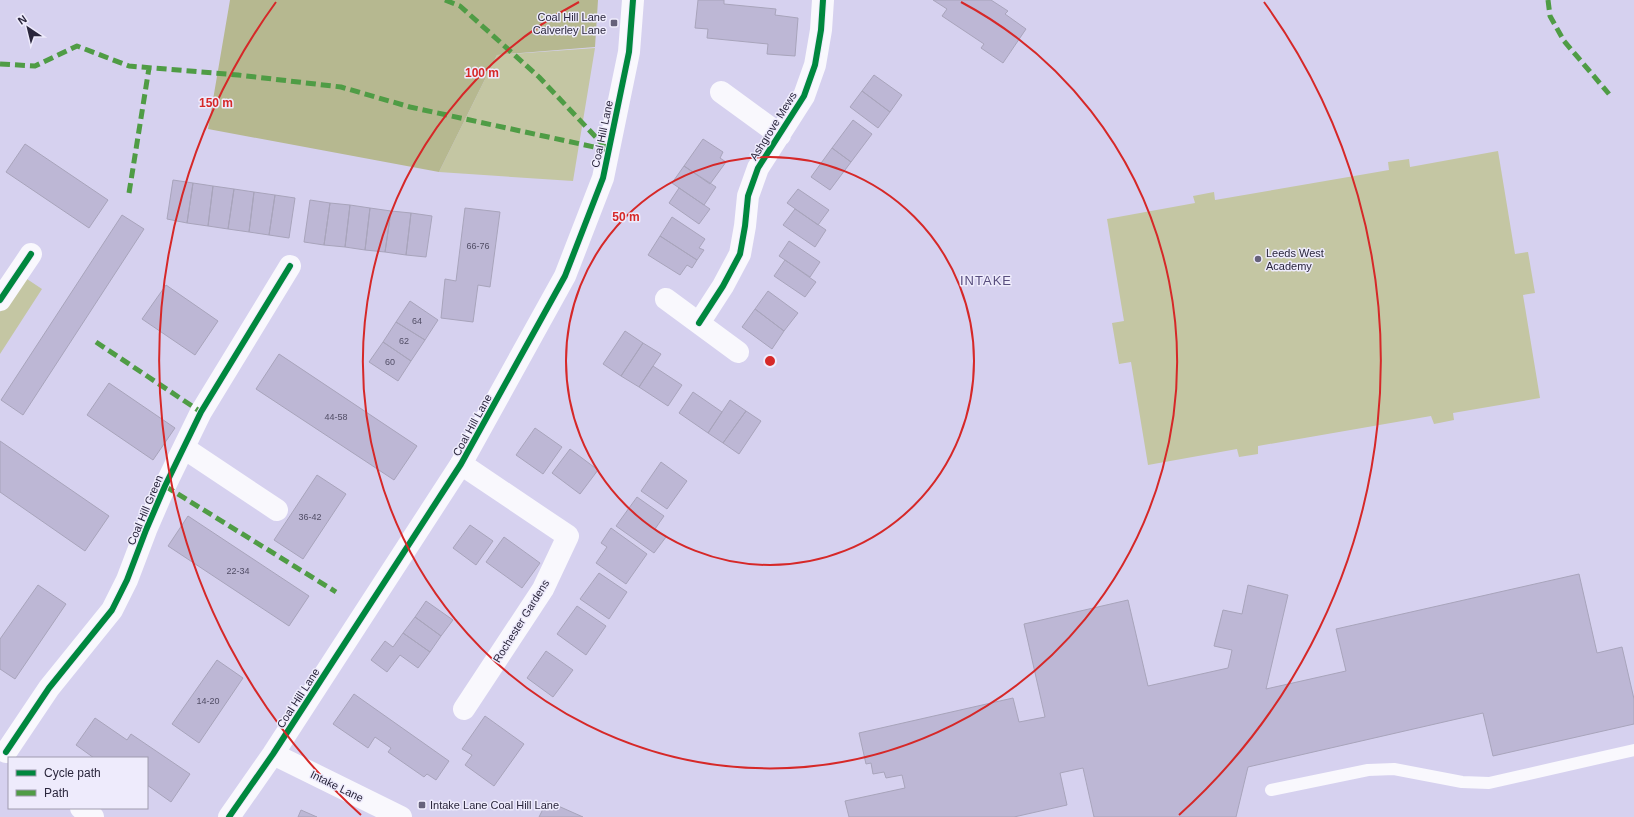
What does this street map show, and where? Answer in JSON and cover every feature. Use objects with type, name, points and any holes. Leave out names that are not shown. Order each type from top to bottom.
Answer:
[{"type":"street","name":"Coal Hill Lane","points":[[229,817],[273,754],[461,464],[565,276],[603,178],[629,52],[633,0]]},
{"type":"street","name":"Ashgrove Mews","points":[[699,323],[723,286],[740,254],[748,196],[758,168],[804,96],[815,65],[821,30],[823,0]]},
{"type":"street","name":"Ashgrove Mews","points":[[720,92],[780,135]]},
{"type":"street","points":[[0,300],[31,254]]},
{"type":"street","name":"Coal Hill Green","points":[[6,753],[49,688],[112,610],[127,580],[165,486],[201,412],[290,266]]},
{"type":"street","points":[[666,298],[738,352]]},
{"type":"street","points":[[184,448],[277,510]]},
{"type":"street","name":"Rochester Gardens","points":[[461,464],[568,536],[544,589],[464,709]]},
{"type":"street","name":"Intake Lane","points":[[273,754],[401,817]]},
{"type":"street","points":[[82,809],[93,817]]},
{"type":"lane","points":[[1271,790],[1368,770],[1394,769],[1462,782],[1489,783],[1634,750]]},
{"type":"green space","points":[[230,0],[598,0],[595,47],[497,55],[439,172],[208,129]]},
{"type":"green space","points":[[595,48],[573,181],[439,172],[497,55]]},
{"type":"green space","points":[[1498,151],[1515,254],[1528,252],[1535,293],[1523,295],[1540,398],[1453,413],[1454,420],[1434,424],[1431,416],[1258,446],[1258,454],[1239,457],[1237,449],[1148,465],[1131,362],[1119,364],[1112,323],[1124,321],[1107,219],[1195,203],[1193,196],[1214,192],[1215,200],[1389,170],[1388,162],[1409,159],[1410,167]]},
{"type":"green space","points":[[24,277],[42,289],[0,354],[0,312]]},
{"type":"building","points":[[698,0],[724,0],[724,4],[776,9],[775,15],[798,18],[795,56],[767,54],[768,44],[707,38],[708,29],[695,28]]},
{"type":"building","points":[[933,0],[991,0],[1008,11],[1005,14],[1026,29],[1003,63],[981,48],[984,44],[942,16],[947,9]]},
{"type":"building","points":[[874,75],[902,95],[890,112],[862,91]]},
{"type":"building","points":[[862,91],[890,112],[878,128],[850,107]]},
{"type":"building","points":[[853,120],[872,134],[851,162],[832,148]]},
{"type":"building","points":[[703,139],[723,152],[720,158],[726,162],[710,184],[684,166]]},
{"type":"building","points":[[25,144],[108,200],[89,228],[6,172]]},
{"type":"building","points":[[832,148],[851,162],[830,190],[811,177]]},
{"type":"building","points":[[684,166],[716,187],[704,205],[672,183]]},
{"type":"building","points":[[173,180],[193,183],[187,223],[167,219]]},
{"type":"building","points":[[193,183],[213,186],[208,226],[187,223]]},
{"type":"building","points":[[213,186],[234,189],[228,229],[208,226]]},
{"type":"building","points":[[679,188],[710,209],[699,224],[669,203]]},
{"type":"building","points":[[234,189],[254,192],[249,232],[228,229]]},
{"type":"building","points":[[798,189],[829,210],[818,225],[787,203]]},
{"type":"building","points":[[254,192],[275,195],[269,235],[249,232]]},
{"type":"building","points":[[275,195],[295,198],[289,238],[269,235]]},
{"type":"building","points":[[310,200],[330,203],[324,245],[304,242]]},
{"type":"building","points":[[330,203],[350,205],[345,247],[324,245]]},
{"type":"building","points":[[350,205],[370,208],[365,250],[345,247]]},
{"type":"building","points":[[370,208],[391,211],[385,252],[365,250]]},
{"type":"building","points":[[465,208],[500,212],[490,287],[478,285],[473,322],[441,318],[445,279],[456,281]]},
{"type":"building","points":[[795,209],[826,230],[815,247],[783,225]]},
{"type":"building","points":[[391,211],[411,213],[406,255],[385,252]]},
{"type":"building","points":[[411,213],[432,216],[426,257],[406,255]]},
{"type":"building","points":[[122,215],[144,229],[23,415],[1,400]]},
{"type":"building","points":[[672,217],[705,239],[699,248],[704,250],[697,260],[660,236]]},
{"type":"building","points":[[660,236],[697,260],[692,268],[687,265],[680,275],[648,255]]},
{"type":"building","points":[[789,241],[820,262],[810,277],[779,256]]},
{"type":"building","points":[[785,260],[816,282],[805,297],[774,276]]},
{"type":"building","points":[[166,285],[218,321],[195,355],[142,319]]},
{"type":"building","points":[[768,291],[798,313],[784,331],[755,309]]},
{"type":"building","points":[[410,301],[438,320],[425,340],[396,322]]},
{"type":"building","points":[[755,309],[784,331],[772,349],[742,327]]},
{"type":"building","points":[[396,322],[425,340],[411,361],[383,342]]},
{"type":"building","points":[[625,331],[643,343],[621,376],[603,364]]},
{"type":"building","points":[[383,342],[411,361],[398,381],[369,362]]},
{"type":"building","points":[[643,343],[661,354],[639,387],[621,376]]},
{"type":"building","points":[[279,354],[417,446],[394,480],[256,389]]},
{"type":"building","points":[[653,366],[682,385],[668,406],[639,387]]},
{"type":"building","points":[[109,383],[175,428],[153,460],[87,415]]},
{"type":"building","points":[[693,392],[722,412],[708,433],[679,413]]},
{"type":"building","points":[[730,400],[746,411],[723,443],[708,433]]},
{"type":"building","points":[[746,411],[761,421],[739,454],[723,443]]},
{"type":"building","points":[[535,428],[562,447],[543,474],[516,455]]},
{"type":"building","points":[[0,441],[109,516],[85,551],[0,492]]},
{"type":"building","points":[[570,449],[598,470],[580,494],[552,473]]},
{"type":"building","points":[[661,462],[687,481],[667,509],[641,491]]},
{"type":"building","points":[[317,475],[346,494],[303,559],[274,540]]},
{"type":"building","points":[[637,497],[664,516],[655,529],[666,537],[654,553],[616,526]]},
{"type":"building","points":[[188,516],[309,596],[289,626],[168,546]]},
{"type":"building","points":[[470,525],[493,541],[476,565],[453,548]]},
{"type":"building","points":[[611,528],[647,554],[626,584],[596,563],[607,547],[601,543]]},
{"type":"building","points":[[504,537],[540,563],[522,588],[486,562]]},
{"type":"building","points":[[599,573],[627,592],[609,619],[580,599]]},
{"type":"building","points":[[1579,574],[1597,653],[1622,647],[1634,699],[1634,724],[1493,756],[1483,713],[1248,767],[1236,817],[1094,817],[1083,768],[1060,773],[1067,805],[1014,817],[849,817],[845,801],[905,788],[902,775],[886,778],[884,772],[873,774],[871,763],[866,764],[859,733],[1013,698],[1019,722],[1045,717],[1024,624],[1128,600],[1148,686],[1228,668],[1232,650],[1214,646],[1223,610],[1242,614],[1248,585],[1288,595],[1266,689],[1346,671],[1336,629]]},
{"type":"building","points":[[38,585],[66,604],[15,679],[0,669],[0,639]]},
{"type":"building","points":[[426,601],[453,620],[441,636],[415,617]]},
{"type":"building","points":[[577,606],[606,626],[586,655],[557,634]]},
{"type":"building","points":[[415,617],[441,636],[430,652],[403,633]]},
{"type":"building","points":[[403,633],[430,652],[418,668],[400,655],[387,672],[371,660],[385,641],[393,647]]},
{"type":"building","points":[[546,651],[573,670],[553,697],[527,678]]},
{"type":"building","points":[[217,660],[243,678],[199,743],[172,724]]},
{"type":"building","points":[[354,694],[449,761],[436,780],[427,774],[424,777],[388,752],[391,748],[375,737],[368,748],[333,724]]},
{"type":"building","points":[[485,716],[524,744],[494,786],[465,765],[472,755],[462,749]]},
{"type":"building","points":[[95,718],[127,740],[131,734],[190,774],[171,802],[148,786],[148,757],[93,757],[76,745]]},
{"type":"building","points":[[547,801],[583,817],[539,817]]},
{"type":"building","points":[[301,810],[317,817],[298,817]]},
{"type":"marked path","points":[[445,0],[460,6],[539,77],[608,150]]},
{"type":"marked path","points":[[1548,0],[1550,16],[1564,41],[1609,94]]},
{"type":"marked path","points":[[0,64],[35,66],[77,46],[129,66],[238,75],[341,87],[410,107],[608,150]]},
{"type":"marked path","points":[[129,193],[149,68]]},
{"type":"marked path","points":[[96,342],[201,412]]},
{"type":"marked path","points":[[165,486],[336,592]]},
{"type":"cycle path","points":[[229,817],[273,754],[461,464],[565,276],[603,178],[629,52],[633,0]]},
{"type":"cycle path","points":[[699,323],[723,286],[740,254],[748,196],[758,168],[804,96],[815,65],[821,30],[823,0]]},
{"type":"cycle path","points":[[0,300],[31,254]]},
{"type":"cycle path","points":[[6,752],[49,688],[112,610],[127,580],[165,486],[201,412],[290,266]]},
{"type":"place","name":"Coal Hill Lane Calverley Lane","points":[[614,23]]},
{"type":"place","name":"Leeds West Academy","points":[[1258,259]]},
{"type":"place","name":"Intake Lane Coal Hill Lane","points":[[422,805]]},
{"type":"district","name":"INTAKE","points":[[986,280]]}]
